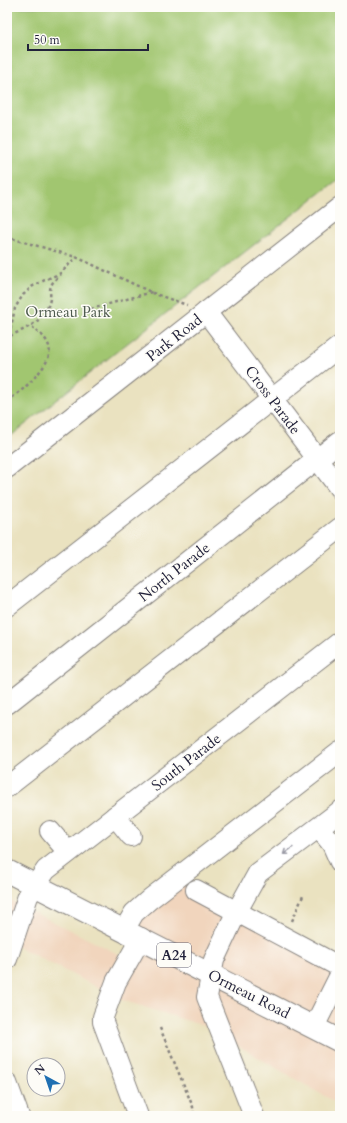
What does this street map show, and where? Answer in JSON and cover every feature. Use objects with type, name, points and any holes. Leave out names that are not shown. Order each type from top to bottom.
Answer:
[{"type":"main road","name":"Ormeau Road","points":[[7,871],[340,1041]]},
{"type":"street","name":"Park Road","points":[[7,468],[200,310],[340,207]]},
{"type":"street","name":"Cross Parade","points":[[200,310],[272,399],[340,488]]},
{"type":"street","points":[[7,606],[340,346]]},
{"type":"street","name":"North Parade","points":[[7,704],[340,441]]},
{"type":"street","points":[[7,787],[340,528]]},
{"type":"street","name":"South Parade","points":[[7,959],[28,896],[46,870],[340,642]]},
{"type":"street","points":[[138,1116],[103,1022],[133,934],[134,913],[160,891],[340,752]]},
{"type":"street","points":[[254,1116],[208,1002],[207,997],[214,960],[237,911],[258,873],[340,811]]},
{"type":"street","points":[[115,816],[131,836]]},
{"type":"street","points":[[319,828],[332,844],[340,862]]},
{"type":"street","points":[[50,831],[68,852]]},
{"type":"street","points":[[196,890],[340,967]]},
{"type":"street","points":[[314,1027],[340,975]]},
{"type":"street","points":[[7,1083],[20,1116]]},
{"type":"path","points":[[7,237],[76,257],[152,292],[200,310]]},
{"type":"path","points":[[10,336],[32,327],[46,310],[50,299],[51,286],[76,257]]},
{"type":"path","points":[[7,346],[15,308],[23,296],[33,286],[61,273]]},
{"type":"path","points":[[91,309],[152,292]]},
{"type":"path","points":[[7,401],[20,394],[44,366],[50,356],[48,343],[45,338],[32,327]]},
{"type":"path","points":[[284,937],[297,912],[303,896]]},
{"type":"path","points":[[160,1028],[193,1107],[194,1116]]},
{"type":"shaded area","points":[[181,879],[340,971],[340,1105],[204,1026],[122,1000],[7,941],[7,899],[124,957],[148,904]]},
{"type":"green space","name":"Ormeau Park","points":[[7,7],[340,7],[340,178],[7,439]]}]
